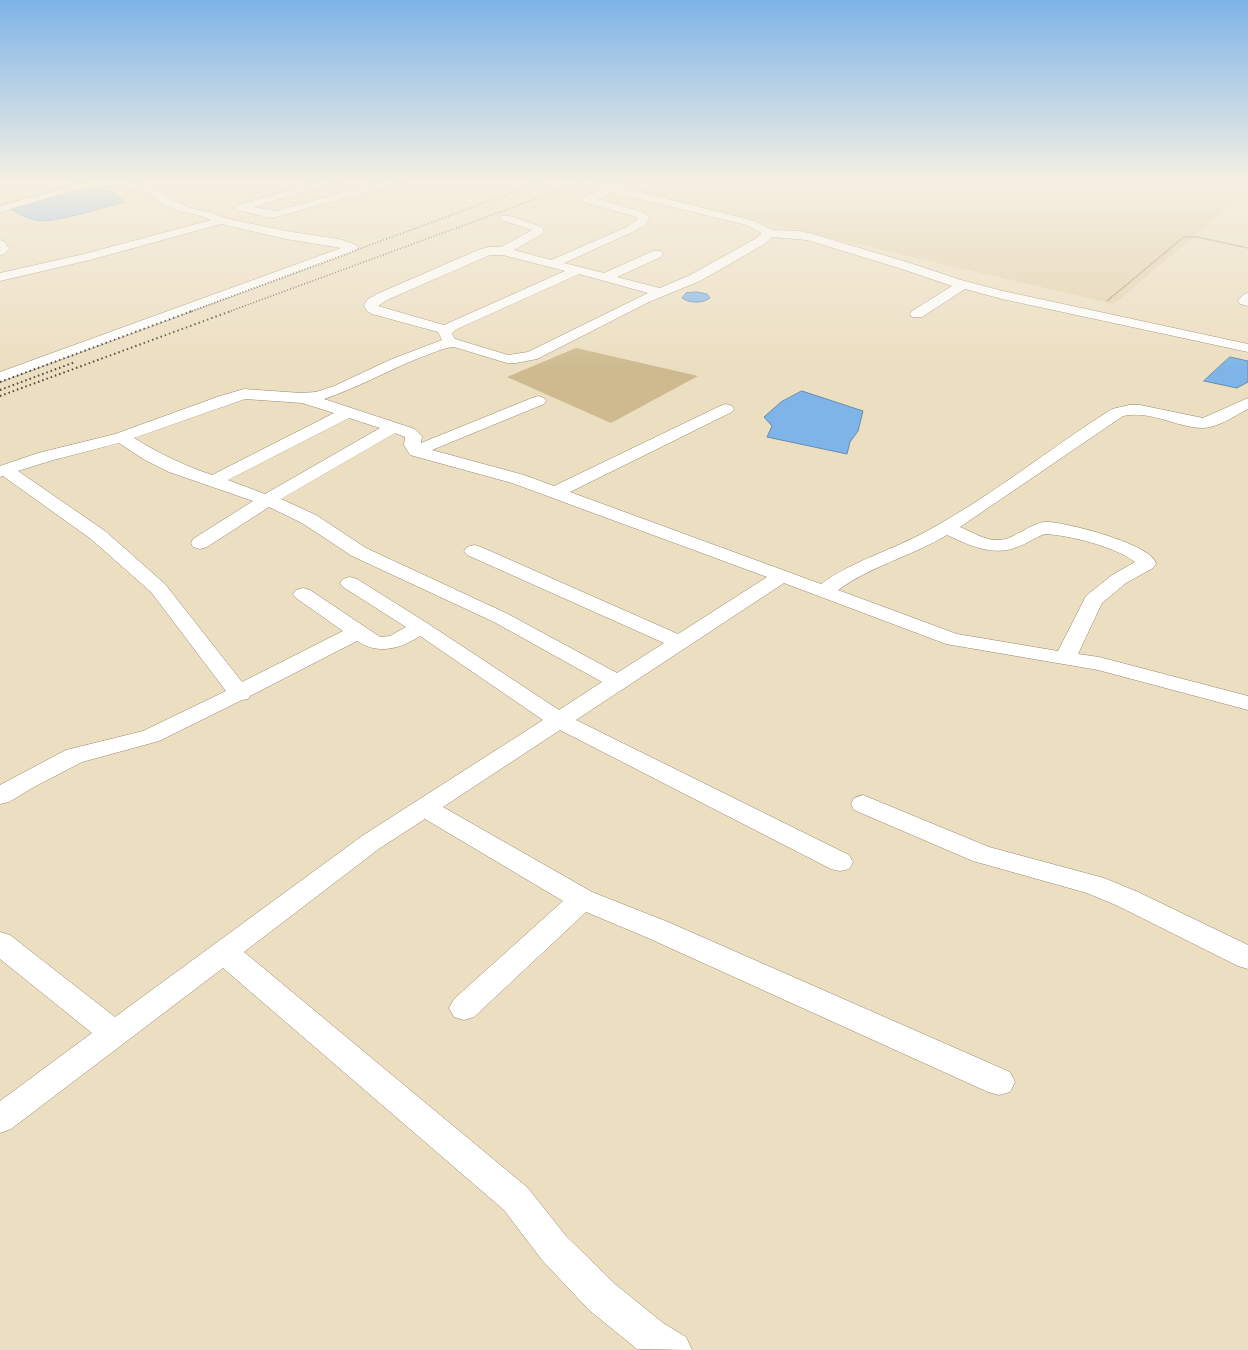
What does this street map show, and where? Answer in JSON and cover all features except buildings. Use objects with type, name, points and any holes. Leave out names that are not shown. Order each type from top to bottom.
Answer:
[{"type":"street","points":[[0,277],[86,257],[133,243]]},
{"type":"street","points":[[0,377],[352,248],[338,243]]},
{"type":"street","points":[[503,251],[518,243]]},
{"type":"street","points":[[554,263],[601,243]]},
{"type":"street","points":[[660,292],[554,263],[503,251],[489,251],[382,297],[373,302],[372,308],[507,359],[524,358],[557,344],[586,328],[660,292],[689,281],[758,243]]},
{"type":"street","points":[[828,243],[963,285],[1090,315],[1248,348]]},
{"type":"street","points":[[0,244],[3,249],[0,251]]},
{"type":"street","points":[[606,277],[657,254]]},
{"type":"street","points":[[302,398],[318,396],[338,389],[424,351],[448,337],[456,324],[578,270]]},
{"type":"street","points":[[917,314],[963,285]]},
{"type":"street","points":[[1248,297],[1245,301],[1248,302]]},
{"type":"street","points":[[3,471],[44,457],[121,437],[201,407],[244,394],[302,398],[409,432],[414,436],[412,445],[416,450],[511,476],[824,591],[952,640],[1107,666],[1248,703]]},
{"type":"street","points":[[416,450],[538,401]]},
{"type":"street","points":[[824,591],[838,580],[849,574],[908,548],[975,510],[1118,412],[1125,410],[1146,410],[1203,423],[1212,421],[1248,403]]},
{"type":"street","points":[[556,492],[726,409]]},
{"type":"street","points":[[213,481],[348,412]]},
{"type":"street","points":[[1228,413],[1248,420]]},
{"type":"street","points":[[200,543],[267,500],[394,427]]},
{"type":"street","points":[[121,437],[163,462],[284,506],[309,519],[359,552],[501,618],[618,682]]},
{"type":"street","points":[[3,471],[98,535],[158,588],[240,694]]},
{"type":"street","points":[[945,528],[997,546],[1006,546],[1036,531],[1046,528],[1061,529],[1131,551],[1142,556],[1146,560],[1146,564],[1119,579],[1093,600],[1065,659]]},
{"type":"street","points":[[474,550],[680,642]]},
{"type":"street","points":[[0,1120],[371,842],[782,576]]},
{"type":"street","points":[[350,583],[420,627],[560,721],[840,862]]},
{"type":"street","points":[[303,594],[373,642],[381,644],[391,643],[401,639],[420,627]]},
{"type":"street","points":[[0,796],[74,756],[151,736],[240,694],[358,632]]},
{"type":"street","points":[[863,804],[982,854],[1095,885],[1128,899],[1248,958]]},
{"type":"street","points":[[425,808],[582,899],[658,930],[999,1082]]},
{"type":"street","points":[[464,1008],[582,899]]},
{"type":"street","points":[[0,943],[115,1034]]},
{"type":"street","points":[[224,952],[516,1198],[554,1248],[602,1297],[650,1336],[673,1350]]},
{"type":"path","points":[[1090,315],[1175,243]]},
{"type":"path","points":[[1224,243],[1248,248]]},
{"type":"shaded area","points":[[852,243],[1186,243],[1114,304]]},
{"type":"shaded area","points":[[576,348],[698,376],[611,423],[507,377]]},
{"type":"water","points":[[697,292],[707,294],[710,298],[696,302],[688,301],[682,298],[686,293]]},
{"type":"water","points":[[1230,357],[1248,361],[1248,382],[1237,388],[1204,381]]},
{"type":"water","points":[[802,391],[863,411],[858,431],[850,442],[847,454],[767,437],[772,426],[764,417],[781,402]]},
{"type":"railway","points":[[189,312],[376,243]]},
{"type":"railway","points":[[228,312],[416,243]]},
{"type":"railway","points":[[0,382],[192,311]]},
{"type":"railway","points":[[0,396],[231,311]]},
{"type":"railway","points":[[0,390],[75,362]]}]
